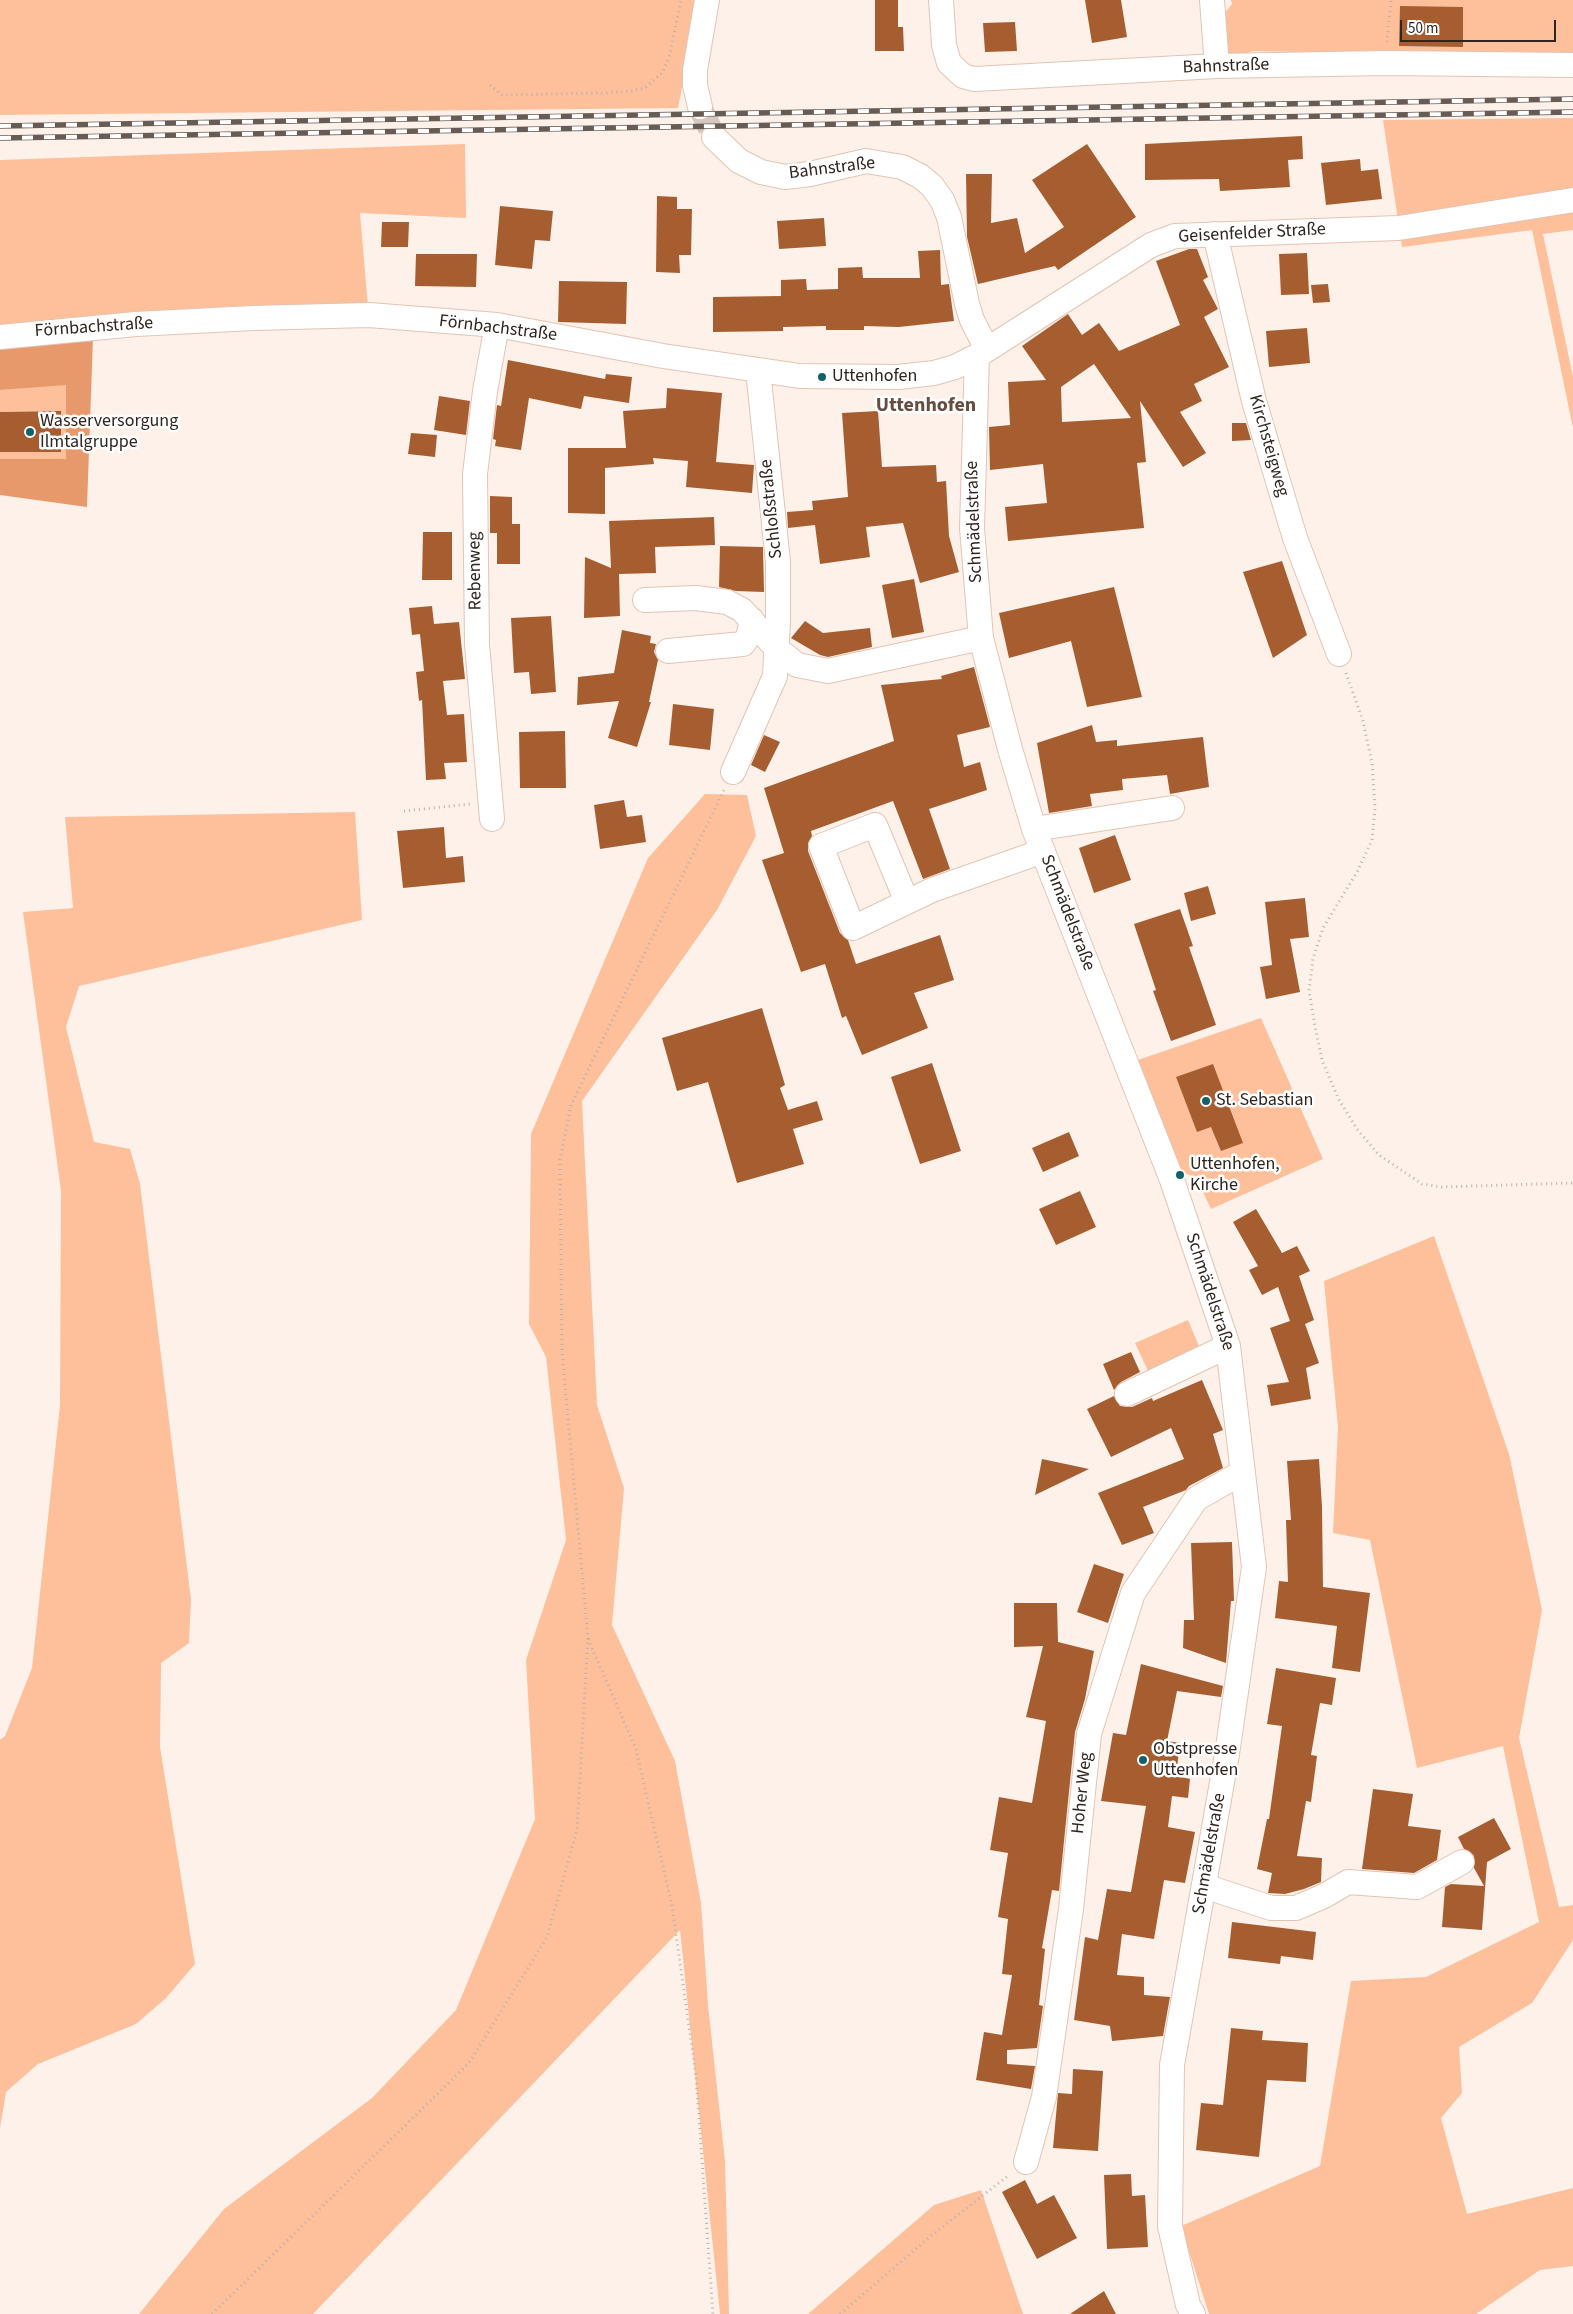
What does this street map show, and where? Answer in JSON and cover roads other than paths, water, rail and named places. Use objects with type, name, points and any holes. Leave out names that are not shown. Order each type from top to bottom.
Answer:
[{"type":"street","points":[[700,107],[695,85],[695,70],[707,0]]},
{"type":"street","name":"Bahnstraße","points":[[941,0],[944,45],[948,63],[963,76],[974,79],[1217,66],[1386,63],[1573,65]]},
{"type":"street","points":[[1212,0],[1217,66]]},
{"type":"street","name":"Bahnstraße","points":[[714,136],[739,162],[761,172],[784,177],[810,174],[866,161],[902,167],[920,176],[932,186],[942,200],[949,217],[967,304],[982,352]]},
{"type":"street","name":"Geisenfelder Straße","points":[[982,352],[1150,245],[1175,236],[1399,228],[1573,200]]},
{"type":"street","name":"Kirchsteigweg","points":[[1216,234],[1254,401],[1295,538],[1339,654]]},
{"type":"street","name":"Förnbachstraße","points":[[0,337],[136,324],[369,315],[497,325],[663,356],[808,376],[898,377],[934,373],[955,367],[982,352]]},
{"type":"street","name":"Rebenweg","points":[[492,810],[477,644],[475,474],[485,391],[497,325]]},
{"type":"street","name":"Schmädelstraße","points":[[982,352],[972,528],[981,638],[1010,749],[1034,829],[1172,1180],[1228,1346],[1254,1567],[1227,1754],[1172,2065],[1170,2226],[1188,2305],[1193,2314]]},
{"type":"street","name":"Schloßstraße","points":[[733,772],[774,676],[776,648],[778,562],[758,370]]},
{"type":"street","points":[[645,600],[696,598],[727,602],[747,615],[776,648],[797,665],[828,671],[981,638]]},
{"type":"street","points":[[668,651],[743,644],[748,637],[747,615]]},
{"type":"street","points":[[1034,829],[1172,808]]},
{"type":"street","points":[[907,902],[932,890],[1043,851]]},
{"type":"street","points":[[1127,1394],[1228,1346]]},
{"type":"street","name":"Hoher Weg","points":[[1026,2162],[1044,2097],[1071,1908],[1089,1734],[1133,1593],[1196,1499],[1243,1472]]},
{"type":"street","points":[[1204,1886],[1271,1908],[1296,1908],[1324,1896],[1348,1882],[1417,1887],[1462,1862]]},
{"type":"tunnel","points":[[700,107],[714,137]]},
{"type":"railway","points":[[0,126],[1573,99]]},
{"type":"railway","points":[[0,138],[1573,112]]},
{"type":"place","name":"Uttenhofen","points":[[822,377]]},
{"type":"place","name":"Wasserversorgung Ilmtalgruppe","points":[[30,432]]},
{"type":"place","name":"St. Sebastian","points":[[1206,1101]]},
{"type":"place","name":"Uttenhofen, Kirche","points":[[1180,1175]]},
{"type":"place","name":"Obstpresse Uttenhofen","points":[[1143,1760]]},
{"type":"district","name":"Uttenhofen","points":[[926,407]]}]
